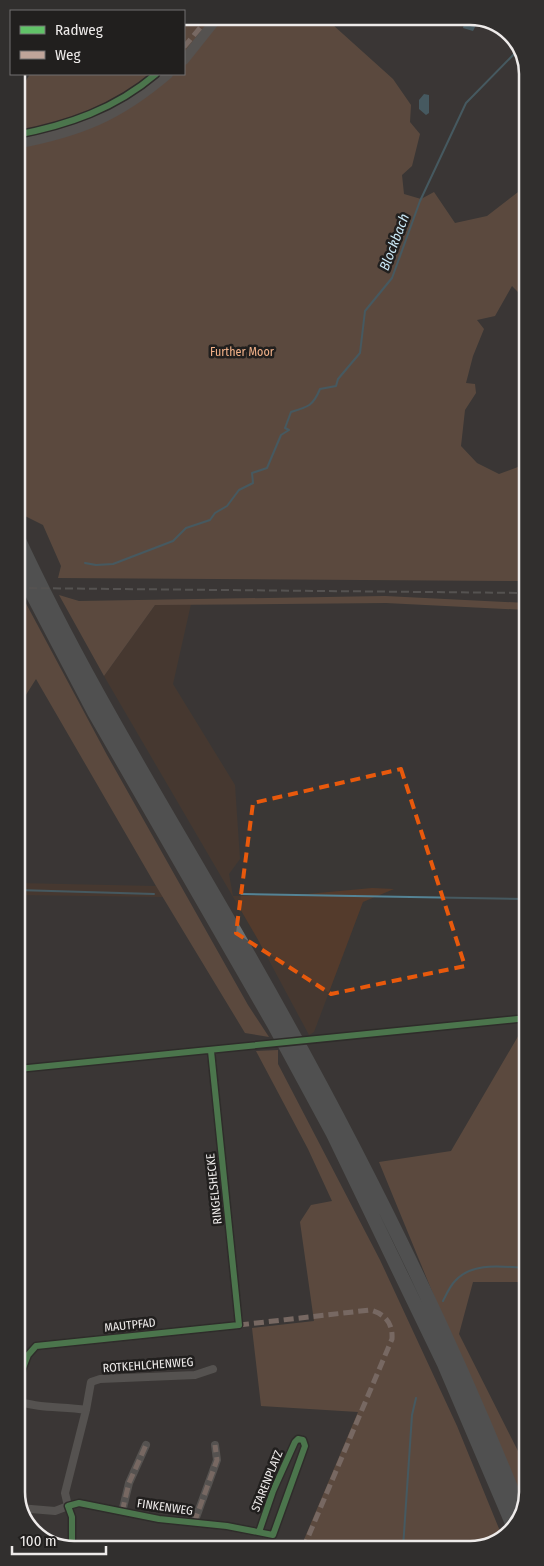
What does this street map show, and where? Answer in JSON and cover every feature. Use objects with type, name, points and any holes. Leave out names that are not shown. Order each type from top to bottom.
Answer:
[{"type":"highway","points":[[25,567],[50,616],[104,707],[280,1022],[418,1279],[517,1505]]},
{"type":"highway","points":[[301,1061],[407,1283],[497,1484],[511,1519]]},
{"type":"main road","points":[[185,59],[212,25]]},
{"type":"main road","points":[[25,142],[51,138],[89,125],[125,107],[167,75]]},
{"type":"street","name":"RINGELSHECKE","points":[[211,1051],[239,1325]]},
{"type":"street","name":"MAUTPFAD","points":[[28,1355],[36,1346],[239,1325]]},
{"type":"street","points":[[25,1354],[28,1355],[25,1363]]},
{"type":"street","name":"ROTKEHLCHENWEG","points":[[86,1410],[91,1382],[100,1379],[195,1375],[213,1369]]},
{"type":"street","points":[[25,1403],[40,1406],[66,1406],[86,1410],[65,1493],[72,1517],[72,1541]]},
{"type":"street","name":"STARENPLATZ","points":[[298,1439],[303,1440],[305,1446],[277,1527],[273,1534],[259,1532],[273,1492],[296,1442],[298,1439]]},
{"type":"street","points":[[194,1523],[217,1460],[215,1444]]},
{"type":"street","points":[[122,1512],[129,1484],[146,1445]]},
{"type":"street","name":"FINKENWEG","points":[[28,1509],[55,1512],[79,1503],[122,1512],[259,1532]]},
{"type":"highlighted area","points":[[401,769],[465,966],[331,994],[236,933],[253,803]]},
{"type":"shaded area","points":[[191,604],[173,684],[235,785],[240,859],[229,874],[233,896],[307,894],[372,888],[394,889],[363,902],[314,1032],[309,1035],[257,938],[104,676],[155,605]]},
{"type":"shaded area","points":[[25,883],[156,886],[163,897],[25,895]]},
{"type":"green space","name":"Further Moor","points":[[185,25],[333,25],[393,79],[411,105],[410,122],[420,134],[412,166],[402,175],[404,194],[421,199],[434,192],[455,223],[487,216],[519,191],[519,293],[512,286],[495,316],[477,320],[484,329],[473,356],[466,383],[475,384],[476,393],[465,410],[461,446],[477,463],[499,474],[519,467],[519,581],[58,578],[61,566],[43,525],[25,516],[25,82],[29,75],[185,75]]},
{"type":"green space","points":[[59,595],[79,601],[385,596],[519,603],[519,610],[386,603],[155,605],[104,676]]},
{"type":"green space","points":[[25,602],[107,755],[248,1005],[269,1037],[245,1033],[156,886],[36,679],[25,696]]},
{"type":"green space","points":[[519,1035],[519,1282],[473,1282],[459,1334],[519,1453],[519,1491],[443,1318],[379,1162],[451,1151]]},
{"type":"green space","points":[[278,1050],[278,1064],[380,1260],[457,1426],[500,1531],[491,1536],[476,1541],[303,1541],[358,1412],[261,1406],[252,1328],[314,1321],[300,1222],[311,1205],[332,1201],[308,1149],[256,1051]]},
{"type":"water","points":[[464,25],[476,25],[473,31],[463,28]]},
{"type":"water","points":[[424,94],[429,95],[429,113],[426,115],[419,109],[419,100]]},
{"type":"waterway","name":"Blockbach","points":[[85,563],[96,565],[113,564],[173,541],[186,528],[210,520],[215,513],[227,506],[239,490],[253,483],[252,473],[267,468],[281,435],[289,430],[285,428],[291,412],[309,405],[315,399],[320,389],[336,386],[338,379],[360,353],[365,311],[392,278],[420,201],[466,103],[514,54]]},
{"type":"waterway","points":[[25,890],[154,894]]},
{"type":"waterway","points":[[241,894],[519,899]]},
{"type":"waterway","points":[[443,1301],[455,1281],[471,1270],[499,1266],[519,1267]]},
{"type":"waterway","points":[[403,1541],[412,1415],[416,1398]]},
{"type":"railway","points":[[25,588],[519,593]]},
{"type":"marked path","points":[[185,46],[202,25]]},
{"type":"marked path","points":[[239,1325],[370,1310],[384,1317],[391,1328],[392,1339],[306,1541]]},
{"type":"marked path","points":[[122,1512],[129,1483],[146,1445]]},
{"type":"marked path","points":[[194,1523],[217,1460],[215,1445]]},
{"type":"cycle path","points":[[25,133],[72,121],[90,114],[124,97],[155,75]]},
{"type":"cycle path","points":[[25,1068],[519,1019]]},
{"type":"cycle path","points":[[25,1363],[28,1355],[36,1346],[239,1325],[211,1051]]},
{"type":"cycle path","points":[[72,1541],[72,1517],[68,1506],[79,1503],[159,1519],[227,1526],[273,1535],[305,1446],[303,1440],[298,1439],[295,1442],[273,1491],[259,1532]]}]
